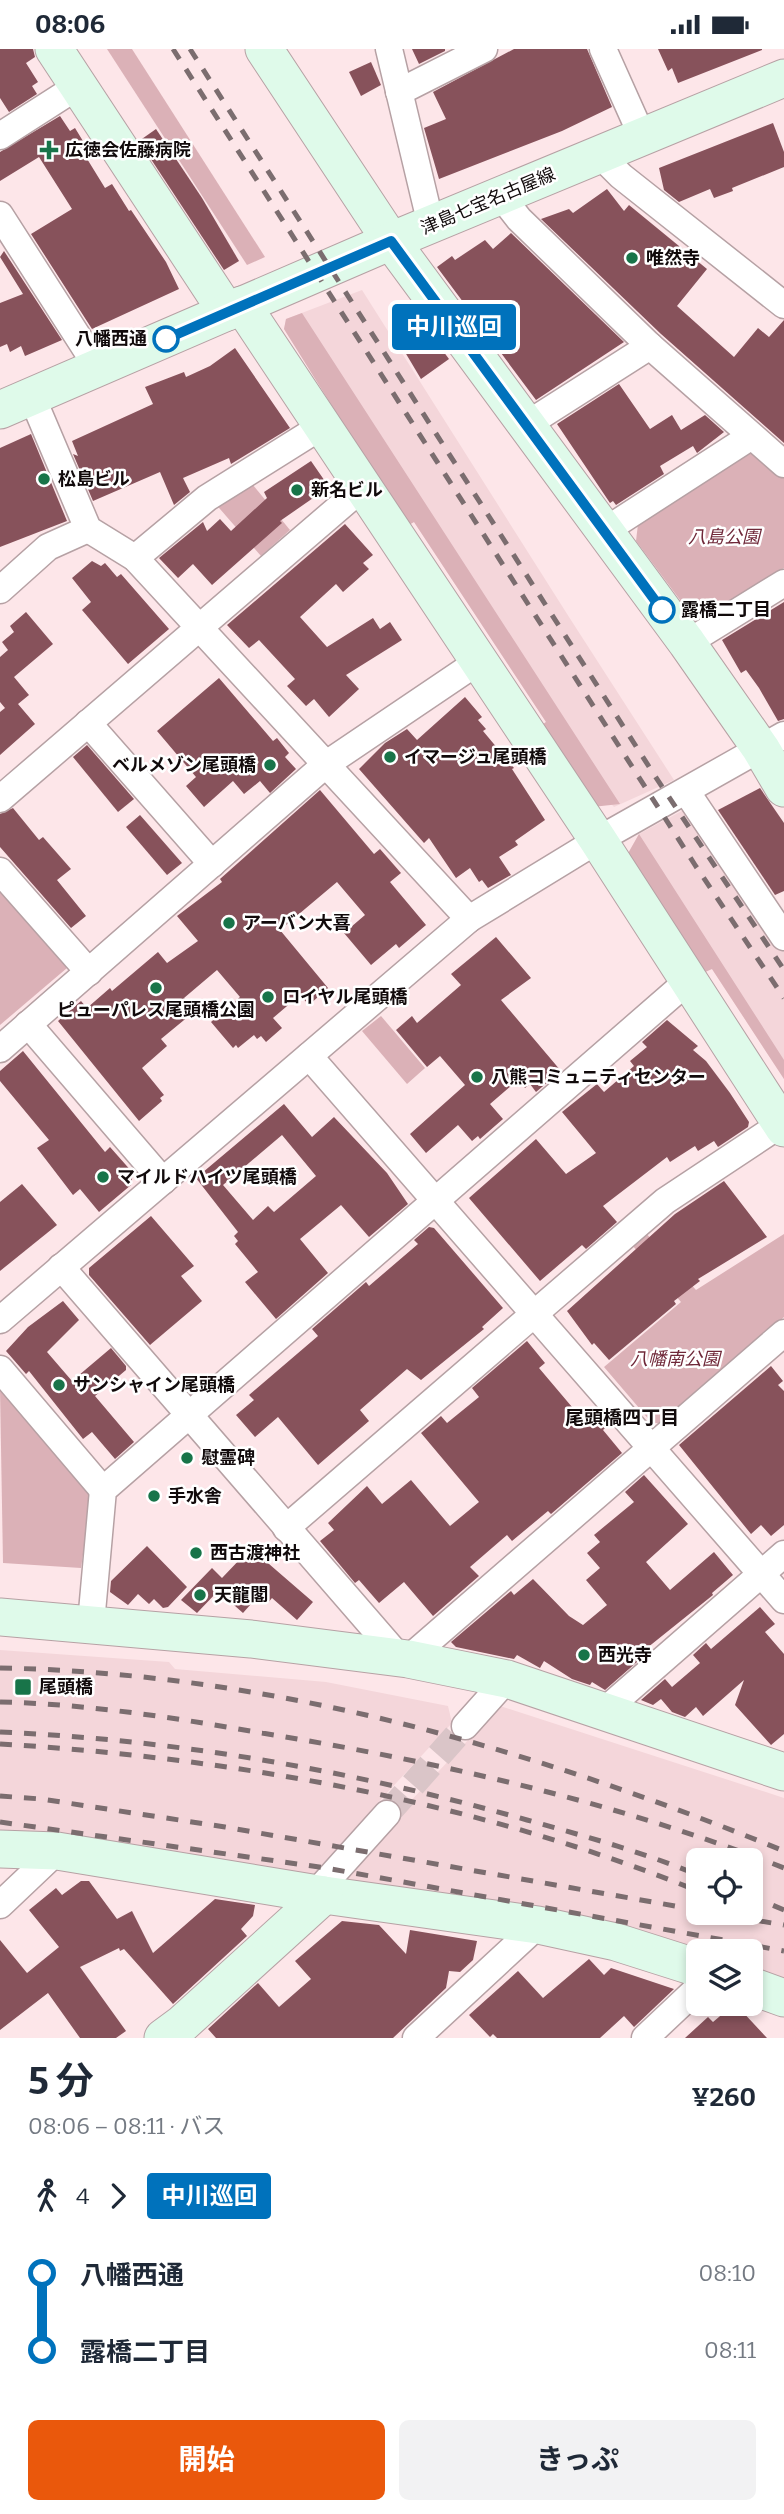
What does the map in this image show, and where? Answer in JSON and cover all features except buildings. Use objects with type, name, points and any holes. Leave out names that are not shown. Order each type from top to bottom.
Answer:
[{"type":"street","points":[[54,49],[235,309],[322,426],[598,840],[783,1126],[665,1202],[286,1528]]},
{"type":"street","points":[[264,49],[391,241],[603,532],[687,643],[772,742],[784,788]]},
{"type":"street","points":[[389,49],[431,225]]},
{"type":"street","points":[[399,92],[484,49]]},
{"type":"street","points":[[603,49],[642,136]]},
{"type":"street","name":"津島七宝名古屋線","points":[[16,403],[391,241],[784,78]]},
{"type":"street","points":[[0,136],[78,86]]},
{"type":"street","points":[[600,155],[621,176],[781,299]]},
{"type":"street","points":[[501,196],[519,219],[650,345],[750,437],[784,464]]},
{"type":"street","points":[[0,215],[98,368]]},
{"type":"street","points":[[526,425],[650,345]]},
{"type":"street","points":[[16,403],[88,530],[135,558],[470,919]]},
{"type":"street","points":[[135,558],[207,498],[322,426]]},
{"type":"street","points":[[603,532],[750,437]]},
{"type":"street","points":[[0,799],[363,487]]},
{"type":"street","points":[[0,590],[48,547],[88,530]]},
{"type":"street","points":[[687,643],[784,583]]},
{"type":"street","points":[[0,1049],[325,765],[479,661]]},
{"type":"street","points":[[88,723],[212,864]]},
{"type":"street","points":[[0,1319],[470,919],[598,840],[772,742]]},
{"type":"street","points":[[686,791],[784,937]]},
{"type":"street","points":[[0,871],[89,972]]},
{"type":"street","points":[[91,1623],[103,1490],[689,980]]},
{"type":"street","points":[[28,1024],[163,1181]]},
{"type":"street","points":[[309,1056],[784,1600]]},
{"type":"street","points":[[61,1267],[286,1528],[403,1658]]},
{"type":"street","points":[[403,1658],[784,1333]]},
{"type":"street","points":[[0,1369],[103,1490]]},
{"type":"street","points":[[603,1712],[784,1554]]},
{"type":"street","points":[[0,1617],[91,1623],[403,1658],[507,1679],[784,1772]]},
{"type":"street","points":[[465,1726],[507,1679]]},
{"type":"street","points":[[179,2033],[320,1894],[387,1814]]},
{"type":"street","points":[[0,1849],[57,1851],[320,1894],[538,1925],[616,1942],[686,1964]]},
{"type":"street","points":[[0,1905],[57,1851]]},
{"type":"street","points":[[416,2038],[538,1925]]},
{"type":"street","points":[[763,1990],[784,1998]]},
{"type":"street","points":[[645,2038],[686,1999]]},
{"type":"shaded area","points":[[362,290],[674,780],[614,807],[539,727],[546,722],[414,522],[407,526],[284,329],[286,319]]},
{"type":"shaded area","points":[[689,807],[784,951],[784,1079],[712,969],[626,857],[639,834]]},
{"type":"shaded area","points":[[0,1650],[169,1662],[175,1669],[326,1682],[448,1706],[452,1723],[371,1810],[367,1829],[319,1877],[0,1836]]},
{"type":"shaded area","points":[[500,1706],[784,1798],[784,1981],[763,1973],[763,1939],[686,1939],[686,1949],[339,1884],[390,1823]]},
{"type":"green space","points":[[107,49],[132,49],[265,257],[247,265]]},
{"type":"green space","points":[[302,313],[620,804],[592,807],[539,727],[546,722],[414,522],[407,526],[284,329],[286,319]]},
{"type":"green space","name":"八島公園","points":[[745,454],[761,454],[784,474],[784,568],[703,618],[692,616],[636,541],[638,524]]},
{"type":"green space","points":[[248,479],[290,530],[261,556],[213,501]]},
{"type":"green space","points":[[639,834],[784,1060],[784,1079],[712,969],[701,974],[626,857]]},
{"type":"green space","points":[[0,886],[68,961],[67,968],[0,1025]]},
{"type":"green space","points":[[381,1016],[425,1068],[407,1084],[362,1031]]},
{"type":"green space","name":"八幡南公園","points":[[645,1232],[696,1290],[784,1234],[784,1317],[661,1424],[651,1422],[604,1367],[681,1302],[632,1245]]},
{"type":"green space","points":[[0,1389],[92,1495],[81,1568],[3,1563]]},
{"type":"tunnel","points":[[387,1814],[465,1726]]},
{"type":"railway","points":[[173,49],[695,865],[784,998]]},
{"type":"railway","points":[[190,49],[655,776],[784,970]]},
{"type":"railway","points":[[0,1668],[101,1673],[202,1684],[301,1701],[400,1723],[594,1780],[784,1851]]},
{"type":"railway","points":[[0,1702],[165,1717],[395,1757],[592,1804],[721,1844],[784,1868]]},
{"type":"railway","points":[[0,1732],[200,1750],[332,1773],[462,1802],[592,1838],[686,1870]]},
{"type":"railway","points":[[0,1744],[178,1760],[355,1789],[529,1832],[686,1887]]},
{"type":"railway","points":[[0,1796],[41,1799],[225,1827],[686,1908]]},
{"type":"railway","points":[[0,1822],[326,1868],[784,1951]]},
{"type":"railway","points":[[763,1901],[784,1910]]},
{"type":"railway","points":[[763,1922],[784,1925]]},
{"type":"bus line","name":"中川巡回","points":[[166,339],[391,241],[662,610]]},
{"type":"place","name":"広徳会佐藤病院","points":[[49,150]]},
{"type":"place","name":"唯然寺","points":[[632,258]]},
{"type":"place","name":"八幡西通","points":[[166,339]]},
{"type":"place","name":"松島ビル","points":[[44,479]]},
{"type":"place","name":"新名ビル","points":[[297,490]]},
{"type":"place","name":"露橋二丁目","points":[[662,610]]},
{"type":"place","name":"イマージュ尾頭橋","points":[[390,757]]},
{"type":"place","name":"ベルメゾン尾頭橋","points":[[270,765]]},
{"type":"place","name":"アーバン大喜","points":[[229,923]]},
{"type":"place","name":"ピューパレス尾頭橋公園","points":[[156,988]]},
{"type":"place","name":"ロイヤル尾頭橋","points":[[268,997]]},
{"type":"place","name":"八熊コミュニティセンター","points":[[477,1077]]},
{"type":"place","name":"マイルドハイツ尾頭橋","points":[[103,1177]]},
{"type":"place","name":"サンシャイン尾頭橋","points":[[59,1385]]},
{"type":"place","name":"慰霊碑","points":[[187,1458]]},
{"type":"place","name":"手水舎","points":[[154,1496]]},
{"type":"place","name":"西古渡神社","points":[[196,1553]]},
{"type":"place","name":"天龍閣","points":[[200,1595]]},
{"type":"place","name":"西光寺","points":[[584,1655]]},
{"type":"place","name":"尾頭橋","points":[[23,1687]]},
{"type":"district","name":"尾頭橋四丁目","points":[[622,1417]]}]
